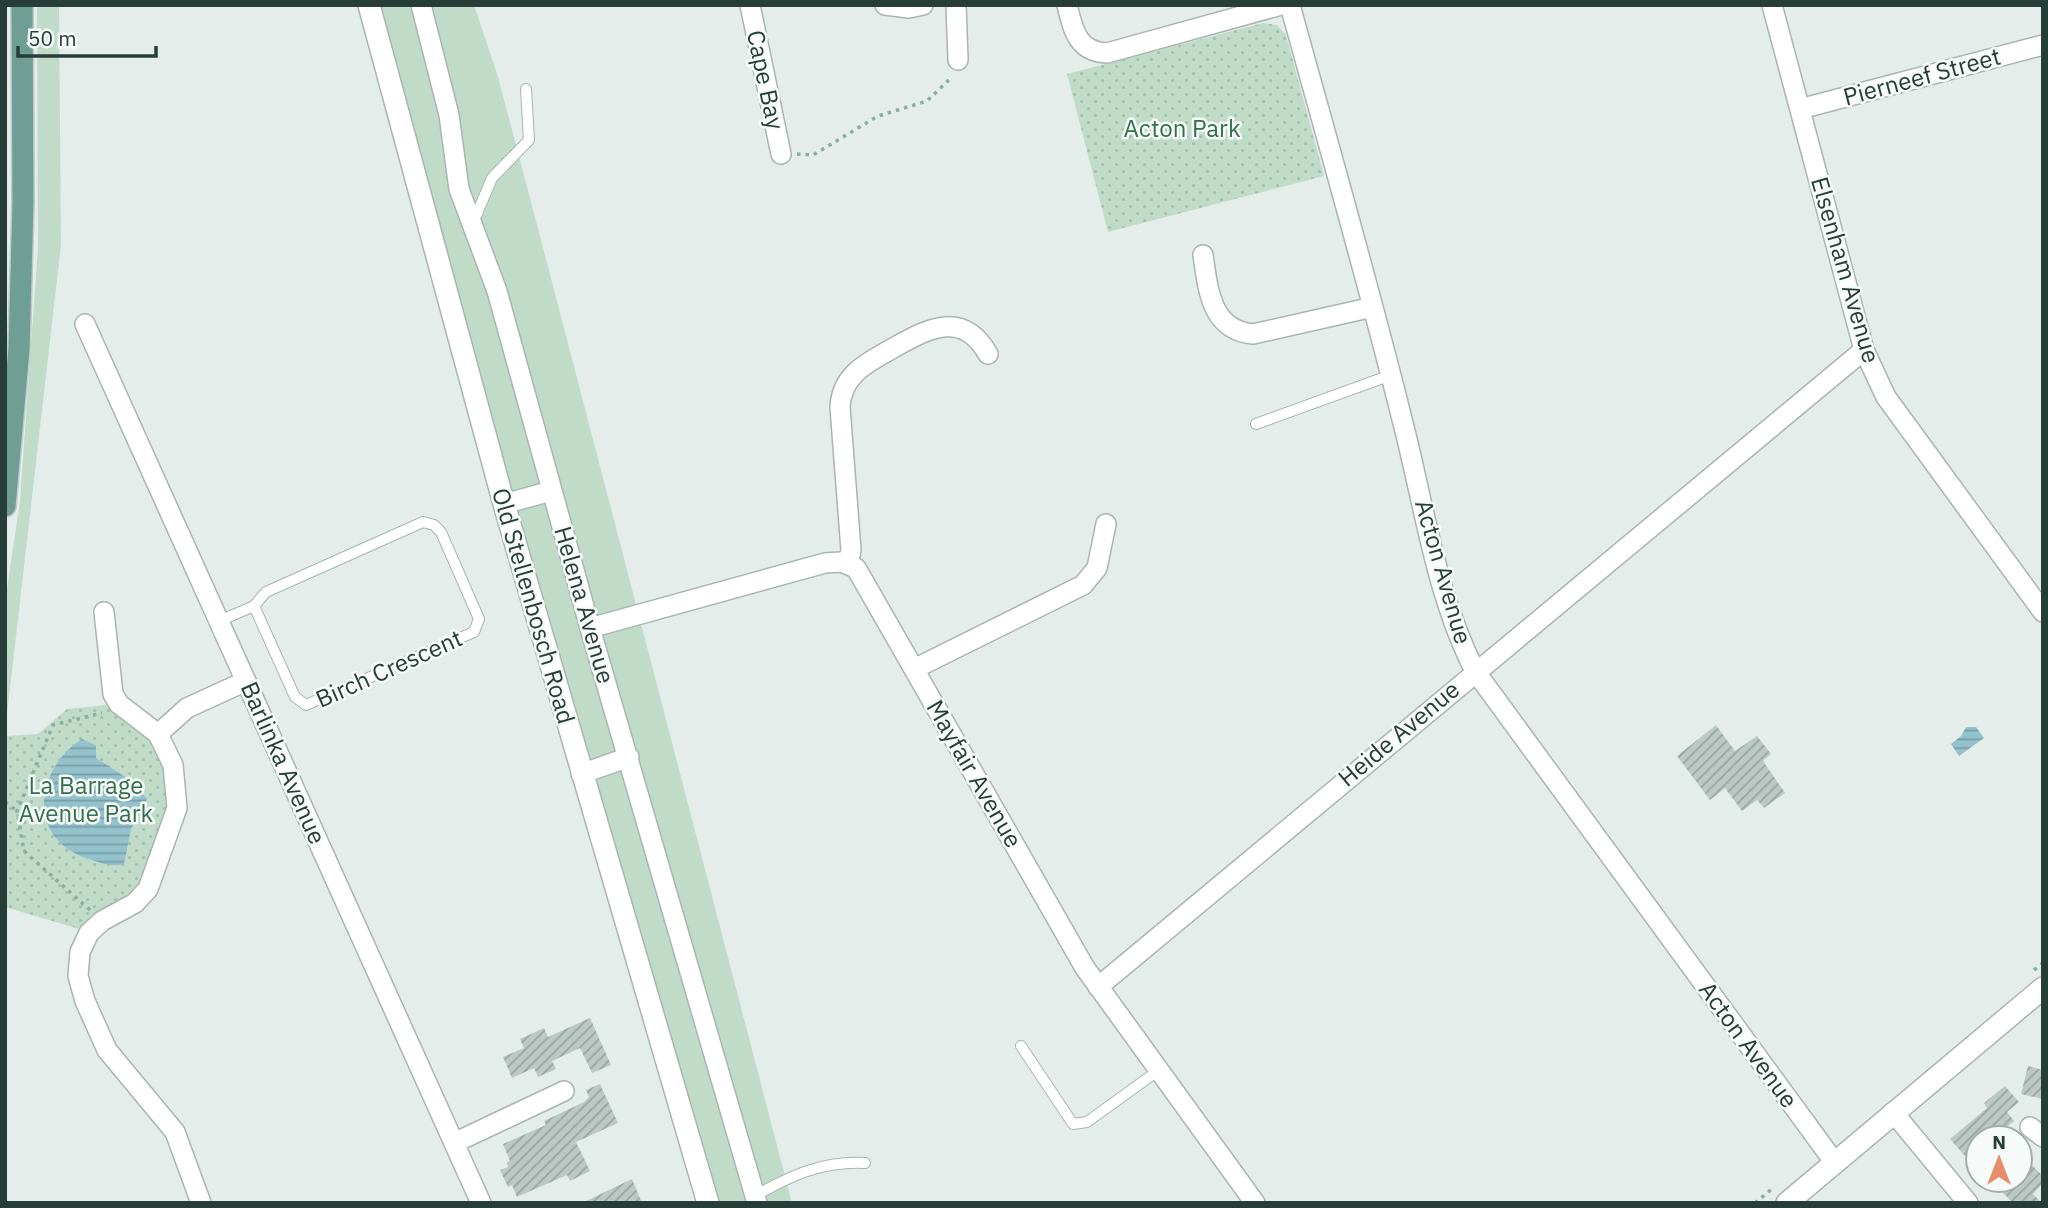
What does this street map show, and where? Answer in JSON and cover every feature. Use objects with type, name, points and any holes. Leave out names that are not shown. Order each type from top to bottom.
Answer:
[{"type":"main road","points":[[5,506],[19,336],[22,5]]},
{"type":"street","name":"Old Stellenbosch Road","points":[[369,5],[504,504],[708,1203]]},
{"type":"street","name":"Helena Avenue","points":[[421,5],[449,115],[459,189],[497,291],[590,628],[756,1199]]},
{"type":"street","name":"Cape Bay","points":[[750,5],[781,154]]},
{"type":"street","points":[[885,5],[909,8],[923,5]]},
{"type":"street","points":[[956,5],[958,60]]},
{"type":"street","points":[[1067,5],[1074,32],[1082,45],[1097,53],[1107,53],[1281,5]]},
{"type":"street","name":"Acton Avenue","points":[[1290,5],[1391,375],[1445,594],[1475,671],[1835,1163]]},
{"type":"street","name":"Elsenham Avenue","points":[[1772,5],[1864,350],[1886,397],[2043,612]]},
{"type":"street","name":"Pierneef Street","points":[[1800,109],[2043,45]]},
{"type":"street","points":[[1203,255],[1213,303],[1227,326],[1237,332],[1253,334],[1373,307]]},
{"type":"street","name":"Barlinka Avenue","points":[[85,324],[481,1203]]},
{"type":"street","points":[[590,628],[825,563],[848,564],[851,550],[840,407],[846,383],[864,365],[930,328],[961,329],[979,341],[988,354]]},
{"type":"street","name":"Heide Avenue","points":[[1098,987],[1864,350]]},
{"type":"street","points":[[504,504],[551,491]]},
{"type":"street","points":[[914,668],[1083,585],[1097,568],[1106,524]]},
{"type":"street","name":"Mayfair Avenue","points":[[848,564],[862,575],[1098,987],[1255,1203]]},
{"type":"street","points":[[104,612],[112,687],[116,699],[158,734],[177,779],[174,822],[148,889],[135,903],[102,921],[89,933],[80,952],[78,976],[85,1001],[107,1050],[175,1132],[201,1203]]},
{"type":"street","points":[[158,734],[187,708],[246,681]]},
{"type":"street","points":[[581,774],[629,757]]},
{"type":"street","points":[[1787,1203],[2043,988]]},
{"type":"street","points":[[454,1143],[564,1091]]},
{"type":"street","points":[[1893,1112],[1968,1203]]},
{"type":"lane","points":[[473,224],[492,178],[529,141],[526,89]]},
{"type":"lane","points":[[1256,424],[1391,375]]},
{"type":"lane","name":"Birch Crescent","points":[[219,621],[254,606],[266,592],[423,522],[434,525],[441,532],[479,619],[476,629],[470,634],[306,705],[295,697],[254,606]]},
{"type":"lane","points":[[1021,1046],[1073,1124],[1087,1122],[1159,1070]]},
{"type":"lane","points":[[756,1199],[791,1175],[824,1165],[865,1163]]},
{"type":"path","points":[[781,154],[813,155],[878,116],[927,101],[950,81],[958,60]]},
{"type":"path","points":[[102,921],[24,851],[17,811],[54,725],[124,707]]},
{"type":"path","points":[[5,802],[17,811]]},
{"type":"green space","points":[[37,5],[59,5],[61,245],[5,732],[5,602],[20,501],[38,247]]},
{"type":"green space","points":[[380,5],[474,5],[498,77],[792,1203],[717,1203],[508,476]]},
{"type":"green space","name":"Acton Park","points":[[1263,23],[1277,25],[1286,35],[1324,176],[1108,232],[1067,74]]},
{"type":"green space","name":"La Barrage Avenue Park","points":[[107,705],[147,737],[164,769],[168,793],[164,822],[144,880],[133,895],[99,911],[79,929],[5,907],[5,736],[38,734],[67,709]]},
{"type":"water","points":[[1966,727],[1976,727],[1984,738],[1959,756],[1951,744],[1961,736]]},
{"type":"water","points":[[82,739],[96,745],[96,758],[130,780],[147,799],[131,829],[124,864],[104,864],[71,851],[56,838],[47,823],[44,805],[46,787],[53,769],[65,753]]},
{"type":"building","points":[[1716,725],[1735,751],[1757,736],[1771,754],[1763,761],[1785,793],[1764,808],[1757,800],[1742,811],[1725,788],[1710,800],[1677,756]]},
{"type":"building","points":[[590,1018],[611,1065],[592,1073],[580,1048],[552,1061],[556,1069],[538,1077],[534,1068],[512,1078],[503,1057],[524,1048],[520,1039],[544,1028],[548,1037]]},
{"type":"building","points":[[2028,1066],[2043,1070],[2043,1099],[2021,1094]]},
{"type":"building","points":[[600,1084],[618,1123],[576,1142],[590,1171],[570,1181],[567,1175],[517,1197],[512,1185],[508,1187],[500,1170],[508,1167],[507,1163],[510,1161],[503,1144],[546,1125],[544,1121],[584,1102],[589,1097],[586,1090]]},
{"type":"building","points":[[2005,1086],[2019,1102],[2007,1112],[2014,1121],[2010,1124],[1968,1124],[1987,1108],[1984,1103]]},
{"type":"building","points":[[1964,1127],[1964,1155],[1950,1139]]},
{"type":"building","points":[[2034,1167],[2043,1176],[2043,1183],[2034,1193]]},
{"type":"building","points":[[632,1179],[642,1203],[582,1203]]},
{"type":"building","points":[[2004,1194],[2033,1194],[2042,1203],[2013,1203]]}]
